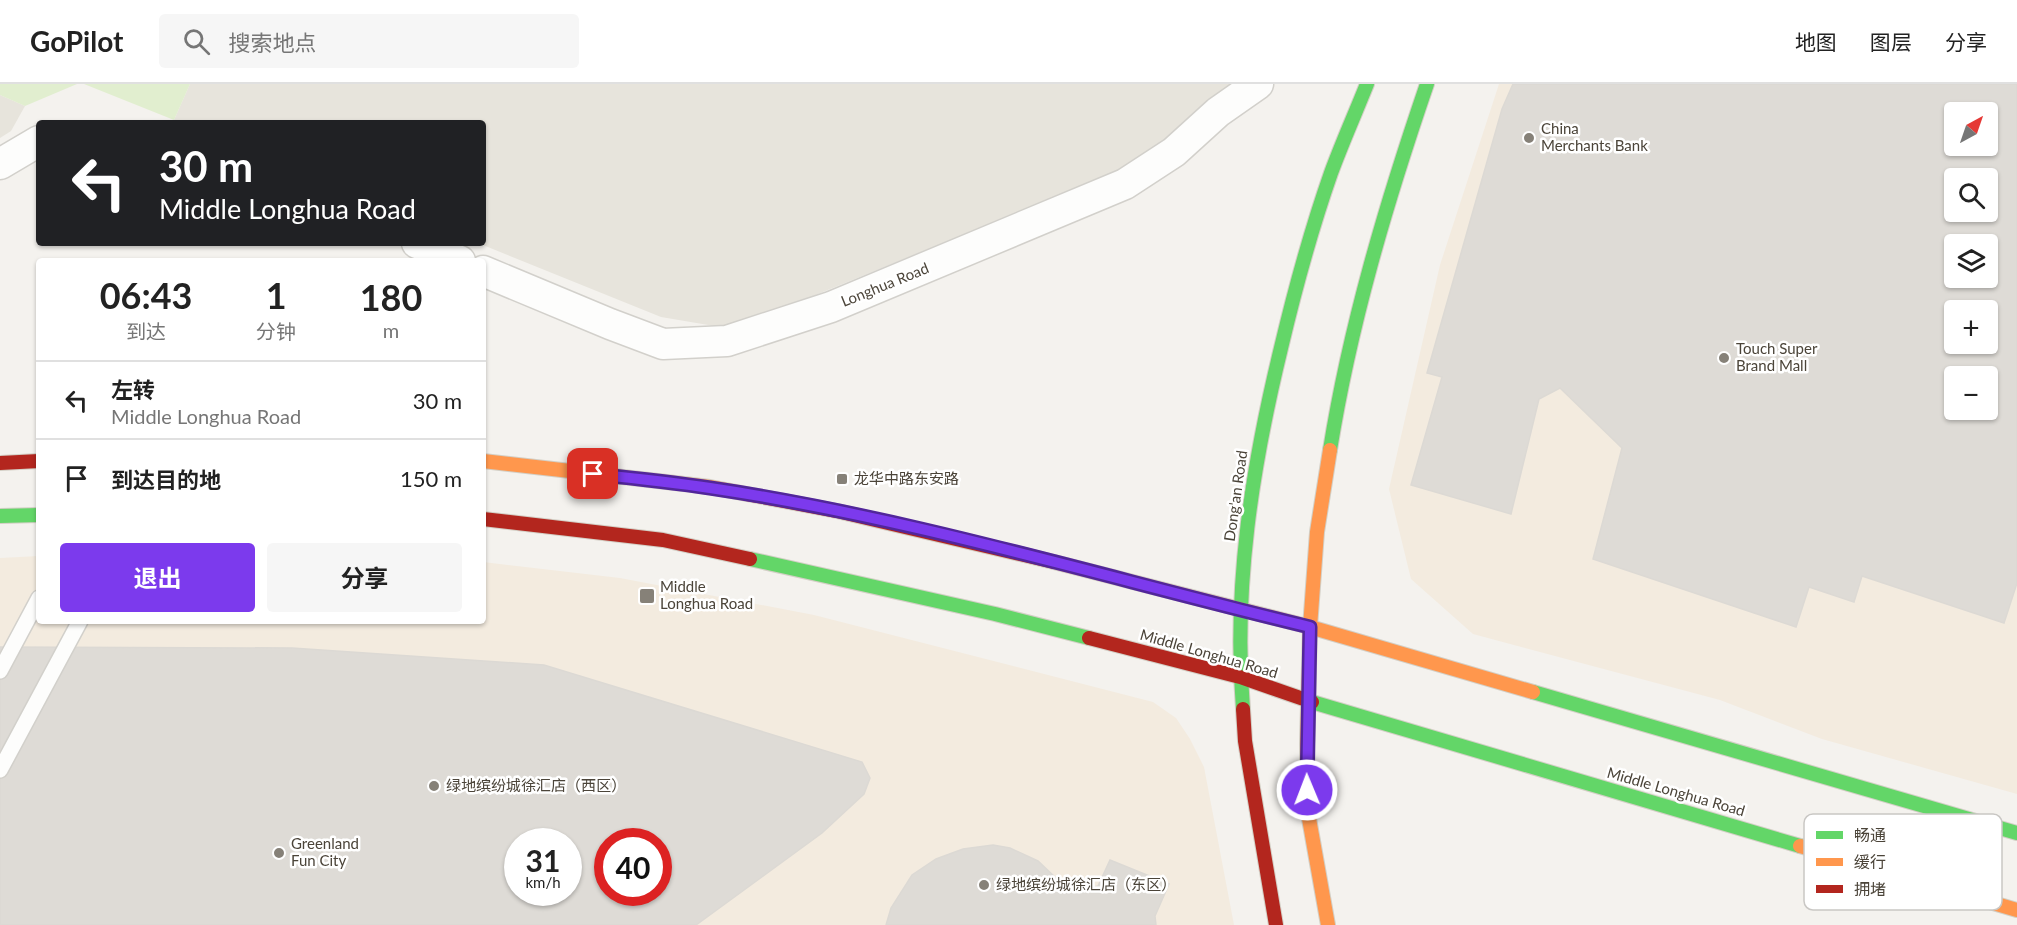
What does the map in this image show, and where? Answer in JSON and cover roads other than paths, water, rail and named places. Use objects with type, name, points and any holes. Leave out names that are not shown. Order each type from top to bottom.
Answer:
[{"type":"main road","name":"Dong'an Road","points":[[1276,925],[1245,741],[1240,677],[1240,610],[1249,503],[1266,410],[1294,294],[1331,174],[1367,84]]},
{"type":"main road","points":[[1328,925],[1308,813],[1310,627],[1317,532],[1335,420],[1356,315],[1391,190],[1427,84]]},
{"type":"main road","points":[[0,463],[36,461]]},
{"type":"main road","points":[[486,461],[710,488],[837,511],[1008,550],[1310,627],[1952,814]]},
{"type":"main road","points":[[0,516],[36,515]]},
{"type":"main road","name":"Middle Longhua Road","points":[[486,519],[663,540],[995,614],[1240,677],[1309,701],[1804,847]]},
{"type":"main road","points":[[2002,829],[2017,833]]},
{"type":"main road","name":"Middle Longhua Road","points":[[2002,906],[2017,910]]},
{"type":"street","name":"Longhua Road","points":[[486,272],[663,344],[728,341],[831,307],[1125,184],[1174,152],[1218,112],[1258,84]]},
{"type":"street","points":[[0,164],[36,143]]},
{"type":"street","points":[[424,246],[453,258]]},
{"type":"lane","points":[[0,672],[36,604]]},
{"type":"lane","points":[[0,770],[78,624]]},
{"type":"place","name":"China Merchants Bank","points":[[1529,138]]},
{"type":"place","name":"Touch Super Brand Mall","points":[[1724,358]]},
{"type":"place","name":"龙华中路东安路","points":[[842,479]]},
{"type":"place","name":"Middle Longhua Road","points":[[647,596]]},
{"type":"place","name":"绿地缤纷城徐汇店（西区）","points":[[434,786]]},
{"type":"place","name":"Greenland Fun City","points":[[279,853]]},
{"type":"place","name":"绿地缤纷城徐汇店（东区）","points":[[984,885]]}]
